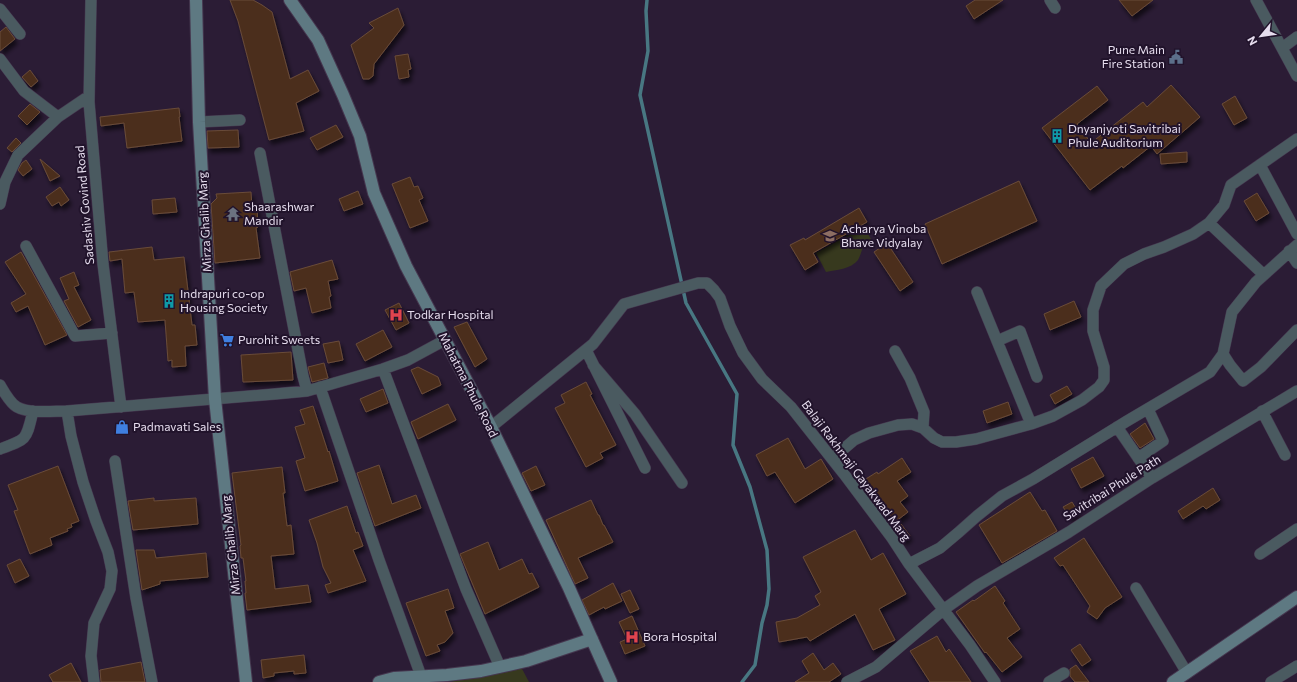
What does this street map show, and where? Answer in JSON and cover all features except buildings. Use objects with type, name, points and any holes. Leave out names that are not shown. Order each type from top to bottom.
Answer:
[{"type":"street","name":"Sadashiv Govind Road","points":[[91,0],[89,96],[103,264],[121,407]]},
{"type":"street","name":"Mirza Ghalib Marg","points":[[196,0],[199,122],[215,399],[246,682]]},
{"type":"street","name":"Mahatma Phule Road","points":[[290,0],[318,40],[343,95],[360,136],[374,192],[406,266],[491,427],[569,588],[611,682]]},
{"type":"street","points":[[1256,0],[1297,76]]},
{"type":"street","points":[[0,9],[20,34]]},
{"type":"street","points":[[1282,48],[1297,37]]},
{"type":"street","points":[[0,59],[24,90],[58,117]]},
{"type":"street","points":[[0,204],[5,182],[18,155],[58,117],[89,96]]},
{"type":"street","points":[[199,122],[240,120]]},
{"type":"street","points":[[832,459],[854,440],[870,432],[898,425],[912,424],[923,428],[934,438],[942,442],[956,442],[976,439],[1031,424],[1053,416],[1082,400],[1099,387],[1104,380],[1104,367],[1093,330],[1093,310],[1101,286],[1124,264],[1193,234],[1209,223],[1224,205],[1231,185],[1297,140]]},
{"type":"street","points":[[260,153],[307,391]]},
{"type":"street","points":[[1260,165],[1297,234]]},
{"type":"street","points":[[1209,223],[1264,275]]},
{"type":"street","points":[[26,246],[74,336],[112,333]]},
{"type":"street","points":[[909,564],[940,548],[976,516],[1002,496],[1033,480],[1117,427],[1210,372],[1223,354],[1232,312],[1244,295],[1293,248],[1297,263]]},
{"type":"street","name":"Balaji Rakhmaji Gayakwad Marg","points":[[586,350],[593,344],[624,304],[668,290],[698,283],[707,283],[720,298],[730,326],[743,353],[762,379],[791,407],[832,459],[892,538],[909,564],[970,645],[995,682]]},
{"type":"street","points":[[977,292],[1031,424]]},
{"type":"street","points":[[1223,354],[1230,366],[1243,381],[1261,366],[1297,330]]},
{"type":"street","points":[[997,341],[1020,331],[1037,377]]},
{"type":"street","points":[[0,385],[5,394],[17,407],[33,411],[67,411],[307,391],[383,369],[408,360],[445,340]]},
{"type":"street","points":[[491,427],[586,350],[645,468]]},
{"type":"street","points":[[895,351],[910,378],[924,412],[923,428]]},
{"type":"street","points":[[593,365],[635,414],[682,482]]},
{"type":"street","points":[[383,369],[466,589],[500,667]]},
{"type":"street","points":[[320,387],[379,560],[421,676]]},
{"type":"street","name":"Savitribai Phule Path","points":[[847,682],[876,667],[943,610],[977,586],[1069,532],[1152,478],[1297,391]]},
{"type":"street","points":[[1138,458],[1163,441],[1148,409]]},
{"type":"street","points":[[0,449],[20,442],[28,434],[33,411]]},
{"type":"street","points":[[67,411],[71,436],[83,482],[108,552],[112,571],[110,589],[94,623],[91,656],[94,682]]},
{"type":"street","points":[[1262,411],[1285,455]]},
{"type":"street","points":[[1117,427],[1152,478]]},
{"type":"street","points":[[115,461],[152,682]]},
{"type":"street","points":[[1260,554],[1297,529]]},
{"type":"street","points":[[112,571],[132,569]]},
{"type":"street","points":[[1136,588],[1187,673]]},
{"type":"street","points":[[1173,682],[1296,600]]},
{"type":"street","points":[[379,682],[394,678],[481,671],[526,661],[592,639]]},
{"type":"street","points":[[1271,682],[1297,666]]},
{"type":"street","points":[[1049,682],[1064,673]]},
{"type":"green space","points":[[864,227],[871,239],[865,243],[858,260],[855,263],[839,270],[826,272],[816,253]]},
{"type":"green space","points":[[520,665],[529,682],[450,682]]},
{"type":"waterway","points":[[647,0],[646,11],[648,51],[640,95],[686,303],[737,394],[733,445],[750,487],[767,550],[769,589],[767,605],[762,623],[755,665],[742,682]]},
{"type":"place","name":"Pune Main Fire Station","points":[[1176,57]]},
{"type":"place","name":"Dnyanjyoti Savitribai Phule Auditorium","points":[[1057,136]]},
{"type":"place","name":"Shaarashwar Mandir","points":[[233,214]]},
{"type":"place","name":"Acharya Vinoba Bhave Vidyalay","points":[[830,236]]},
{"type":"place","name":"Indrapuri co-op Housing Society","points":[[169,301]]},
{"type":"place","name":"Todkar Hospital","points":[[396,315]]},
{"type":"place","name":"Purohit Sweets","points":[[227,340]]},
{"type":"place","name":"Padmavati Sales","points":[[122,427]]},
{"type":"place","name":"Bora Hospital","points":[[632,637]]}]
